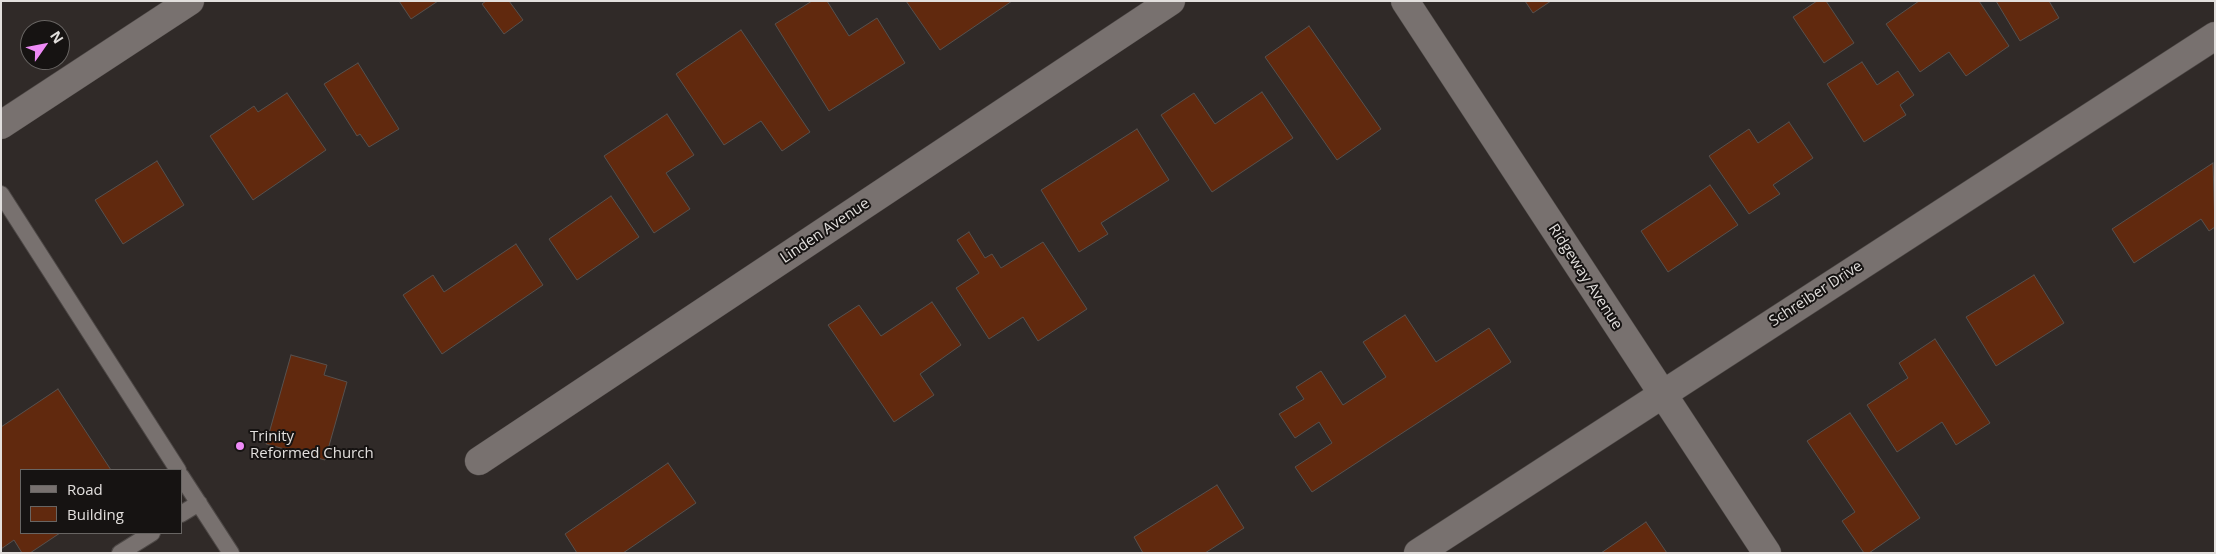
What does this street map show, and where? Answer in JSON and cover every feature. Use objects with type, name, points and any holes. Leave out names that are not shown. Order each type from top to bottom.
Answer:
[{"type":"street","points":[[1,125],[190,1]]},
{"type":"street","name":"Linden Avenue","points":[[479,461],[1171,1]]},
{"type":"street","name":"Ridgeway Avenue","points":[[1405,1],[1767,553]]},
{"type":"street","name":"Schreiber Drive","points":[[1418,553],[1661,393],[2215,36]]},
{"type":"lane","points":[[1,194],[177,469]]},
{"type":"lane","points":[[182,478],[231,553]]},
{"type":"lane","points":[[182,513],[199,503]]},
{"type":"lane","points":[[123,552],[150,534]]},
{"type":"building","points":[[399,1],[438,1],[411,19]]},
{"type":"building","points":[[486,1],[509,1],[523,20],[504,34],[482,4]]},
{"type":"building","points":[[812,1],[827,1],[849,36],[877,18],[905,63],[829,111],[775,24]]},
{"type":"building","points":[[906,1],[1012,1],[940,50]]},
{"type":"building","points":[[1525,1],[1551,1],[1533,13]]},
{"type":"building","points":[[1817,1],[1826,1],[1854,43],[1824,63],[1793,17]]},
{"type":"building","points":[[1919,1],[1979,1],[2009,46],[1966,76],[1949,52],[1920,72],[1886,24]]},
{"type":"building","points":[[1996,1],[2049,1],[2059,18],[2020,41]]},
{"type":"building","points":[[1309,26],[1381,129],[1337,160],[1265,57]]},
{"type":"building","points":[[741,30],[810,132],[782,151],[761,121],[724,145],[676,74]]},
{"type":"building","points":[[1862,62],[1877,85],[1898,71],[1914,95],[1900,105],[1906,115],[1864,142],[1827,84]]},
{"type":"building","points":[[358,63],[399,129],[369,147],[360,134],[357,136],[324,84]]},
{"type":"building","points":[[1262,92],[1293,138],[1212,192],[1161,115],[1194,93],[1215,124]]},
{"type":"building","points":[[287,93],[326,150],[253,200],[210,136],[254,106],[258,112]]},
{"type":"building","points":[[667,114],[694,155],[666,173],[690,209],[654,233],[604,156]]},
{"type":"building","points":[[1789,122],[1813,158],[1773,185],[1780,194],[1749,214],[1709,156],[1749,129],[1758,143]]},
{"type":"building","points":[[1137,129],[1169,180],[1101,223],[1108,234],[1079,252],[1041,190]]},
{"type":"building","points":[[157,161],[184,205],[123,244],[95,200]]},
{"type":"building","points":[[2213,163],[2215,227],[2209,231],[2201,219],[2134,263],[2112,229]]},
{"type":"building","points":[[1710,185],[1738,225],[1668,272],[1641,231]]},
{"type":"building","points":[[611,196],[639,237],[577,280],[549,239]]},
{"type":"building","points":[[969,232],[985,258],[992,254],[1001,268],[1043,242],[1087,309],[1038,341],[1023,317],[989,339],[956,288],[979,273],[957,240]]},
{"type":"building","points":[[516,244],[543,285],[442,354],[403,295],[433,275],[444,292]]},
{"type":"building","points":[[2034,275],[2064,323],[1996,366],[1966,317]]},
{"type":"building","points":[[932,302],[961,345],[920,374],[934,395],[894,422],[828,325],[859,305],[881,336]]},
{"type":"building","points":[[1405,315],[1436,362],[1489,328],[1511,362],[1312,492],[1295,467],[1332,443],[1319,422],[1295,438],[1279,414],[1304,399],[1296,387],[1321,371],[1343,405],[1386,377],[1363,342]]},
{"type":"building","points":[[1935,339],[1990,423],[1956,445],[1942,422],[1897,452],[1867,405],[1908,378],[1899,363]]},
{"type":"building","points":[[291,355],[327,365],[324,375],[347,382],[325,460],[266,444]]},
{"type":"building","points":[[58,389],[110,469],[20,469],[20,534],[58,534],[30,553],[22,553],[14,540],[1,549],[1,427]]},
{"type":"building","points":[[1850,413],[1920,518],[1869,553],[1864,553],[1842,521],[1855,512],[1807,441]]},
{"type":"building","points":[[668,463],[696,503],[623,553],[577,553],[565,534]]},
{"type":"building","points":[[1217,485],[1244,528],[1205,553],[1143,553],[1134,537]]},
{"type":"building","points":[[1646,522],[1667,553],[1601,553]]},
{"type":"place","name":"Trinity Reformed Church","points":[[240,446]]}]
